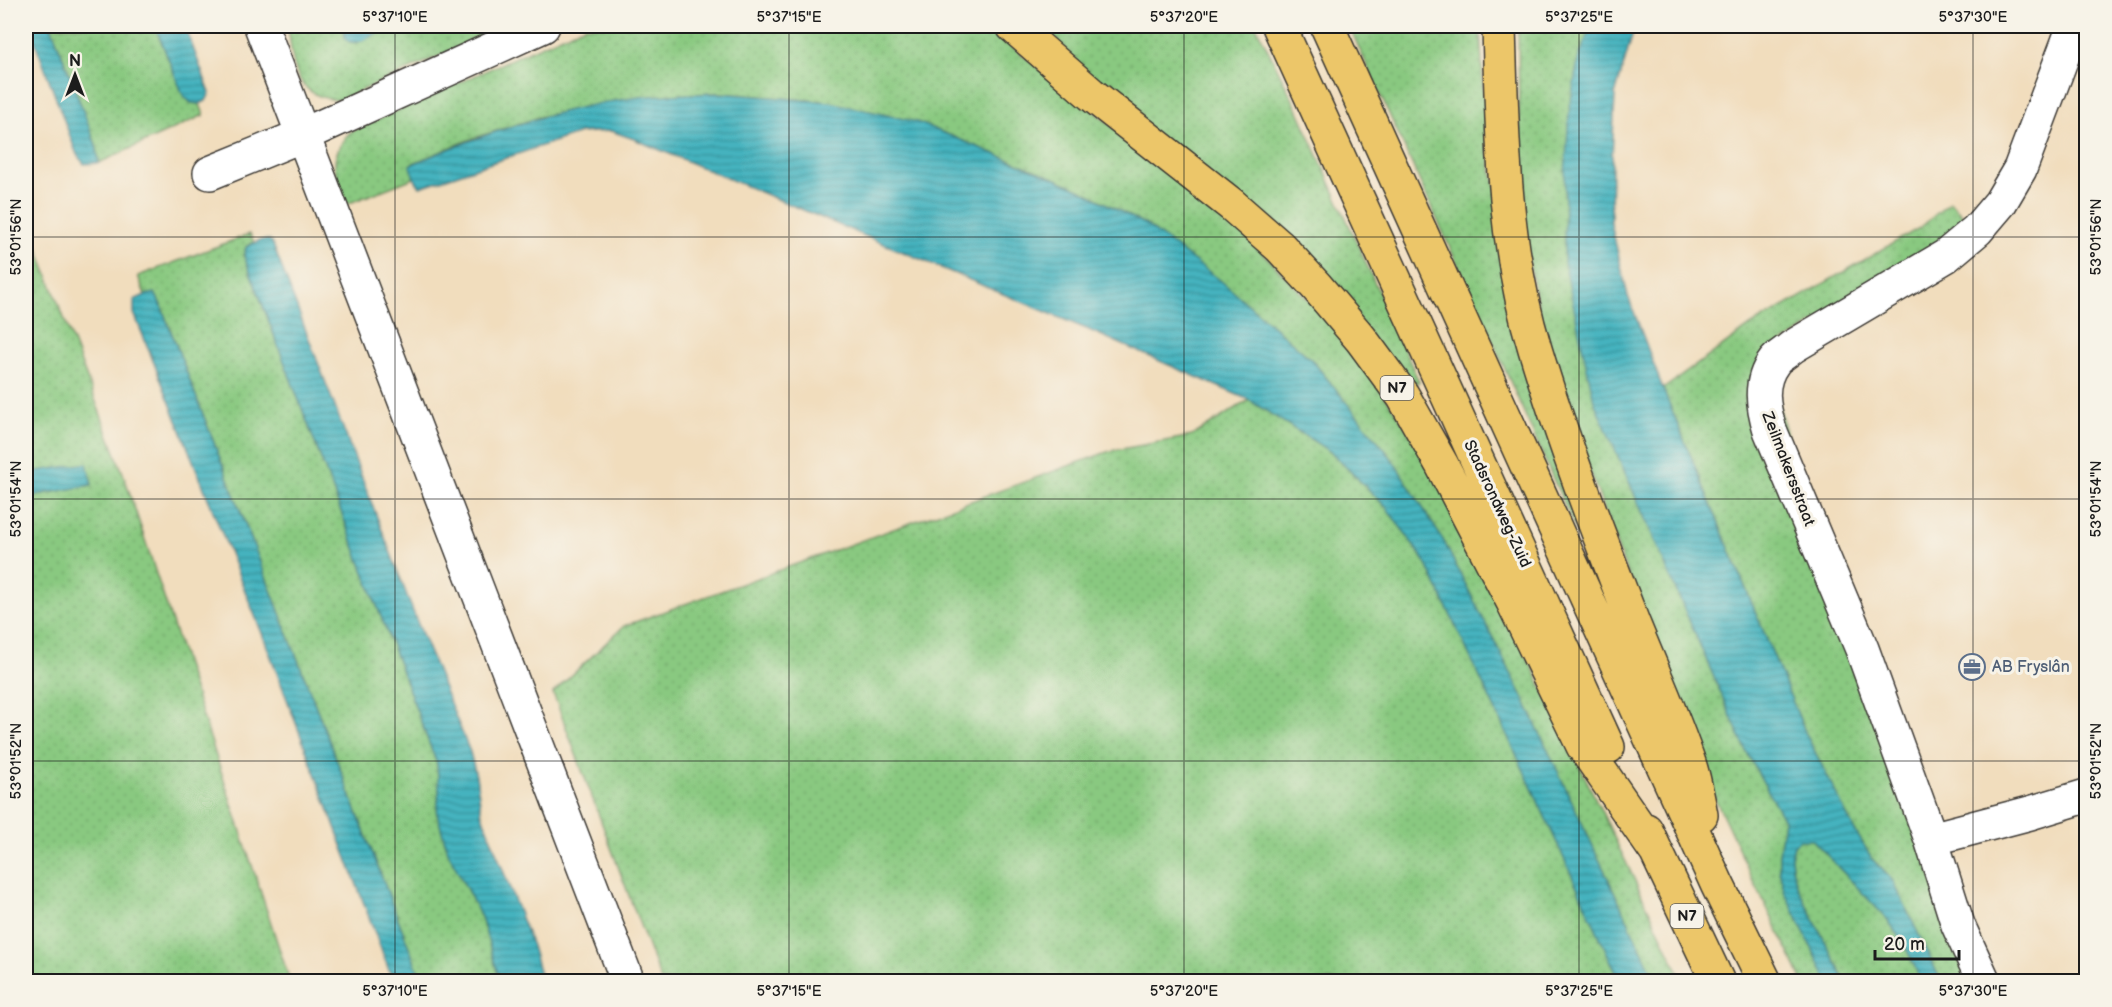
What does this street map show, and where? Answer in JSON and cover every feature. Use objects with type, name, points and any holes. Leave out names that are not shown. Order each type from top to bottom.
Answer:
[{"type":"highway","name":"N7","points":[[1012,26],[1091,94],[1232,205],[1280,247],[1361,339],[1403,396],[1442,465],[1513,602],[1583,746],[1655,850]]},
{"type":"highway","name":"Stadsrondweg-Zuid","points":[[1279,26],[1655,850],[1718,981]]},
{"type":"highway","name":"N7","points":[[1326,26],[1717,884],[1765,981]]},
{"type":"highway","name":"N7","points":[[1499,26],[1503,149],[1509,215],[1522,298],[1534,347],[1559,426],[1605,552],[1690,767],[1717,884]]},
{"type":"street","points":[[261,26],[628,981]]},
{"type":"street","points":[[210,172],[303,135],[543,26]]},
{"type":"street","name":"Zeilmakersstraat","points":[[1984,981],[1958,925],[1931,839],[1862,649],[1770,430],[1763,406],[1764,384],[1774,362],[1792,347],[1947,256],[1977,230],[2000,203],[2020,169],[2074,26]]},
{"type":"street","points":[[1931,839],[2086,796]]},
{"type":"green space","points":[[51,26],[155,26],[183,95],[191,103],[200,104],[204,115],[99,163],[96,145]]},
{"type":"green space","points":[[288,26],[344,26],[343,30],[356,43],[389,26],[507,26],[340,100],[324,98],[313,93],[304,85],[294,65]]},
{"type":"green space","points":[[585,26],[989,26],[1022,55],[1224,214],[1346,338],[1446,487],[1683,981],[1656,981],[1523,697],[1443,540],[1390,456],[1312,360],[1220,280],[1146,225],[1083,191],[917,122],[830,102],[719,93],[640,97],[543,116],[471,139],[411,164],[414,178],[347,204],[336,176],[335,159],[342,142],[350,132]]},
{"type":"green space","points":[[1022,26],[1256,26],[1295,104],[1419,382],[1408,386]]},
{"type":"green space","points":[[1349,26],[1480,26],[1491,168],[1595,555],[1588,558]]},
{"type":"green space","points":[[1518,26],[1591,26],[1578,60],[1594,401],[1746,751],[1784,820],[1779,870],[1785,893],[1828,981],[1803,981],[1686,736],[1548,355],[1520,217]]},
{"type":"green space","points":[[1950,202],[1968,221],[1939,245],[1764,354],[1849,654],[1970,981],[1941,981],[1893,881],[1873,860],[1855,831],[1806,734],[1663,389],[1752,325],[1921,227]]},
{"type":"green space","points":[[26,218],[123,473],[290,981],[26,981],[26,497],[92,485],[90,478],[49,470],[26,473]]},
{"type":"green space","points":[[250,234],[254,242],[246,247],[244,256],[437,764],[439,790],[437,814],[448,852],[481,917],[500,981],[422,981],[160,303],[155,293],[145,295],[138,276]]},
{"type":"green space","points":[[1249,400],[1331,452],[1386,507],[1425,561],[1620,981],[661,981],[553,693],[624,626],[1110,451],[1192,436]]},
{"type":"green space","points":[[1800,840],[1813,840],[1888,920],[1908,952],[1921,981],[1845,981],[1798,888],[1791,856],[1794,845]]},
{"type":"water","points":[[29,26],[51,26],[96,145],[99,163],[84,164],[77,155]]},
{"type":"water","points":[[155,26],[185,26],[210,93],[206,101],[200,104],[191,103],[183,95]]},
{"type":"water","points":[[344,26],[389,26],[367,39],[350,42],[345,39]]},
{"type":"water","points":[[1591,26],[1635,26],[1615,95],[1612,160],[1611,224],[1628,296],[1663,389],[1806,734],[1855,831],[1873,860],[1893,881],[1941,981],[1921,981],[1908,952],[1888,920],[1813,840],[1800,840],[1794,845],[1791,856],[1798,888],[1845,981],[1828,981],[1785,893],[1779,870],[1784,820],[1746,751],[1594,401],[1564,262],[1565,175],[1569,112],[1578,60]]},
{"type":"water","points":[[719,93],[830,102],[917,122],[1083,191],[1146,225],[1220,280],[1312,360],[1390,456],[1443,540],[1523,697],[1656,981],[1620,981],[1425,561],[1386,507],[1331,452],[1249,400],[1089,330],[611,131],[580,133],[420,187],[410,165],[494,132],[581,107],[640,97]]},
{"type":"water","points":[[260,240],[272,242],[416,619],[470,752],[482,815],[532,946],[542,981],[500,981],[481,917],[448,852],[437,814],[439,790],[437,764],[244,256],[246,247]]},
{"type":"water","points":[[155,293],[422,981],[393,981],[265,641],[134,313],[134,300]]},
{"type":"water","points":[[87,463],[92,485],[26,497],[26,473]]},
{"type":"place","name":"AB Fryslân","points":[[1972,667]]}]
